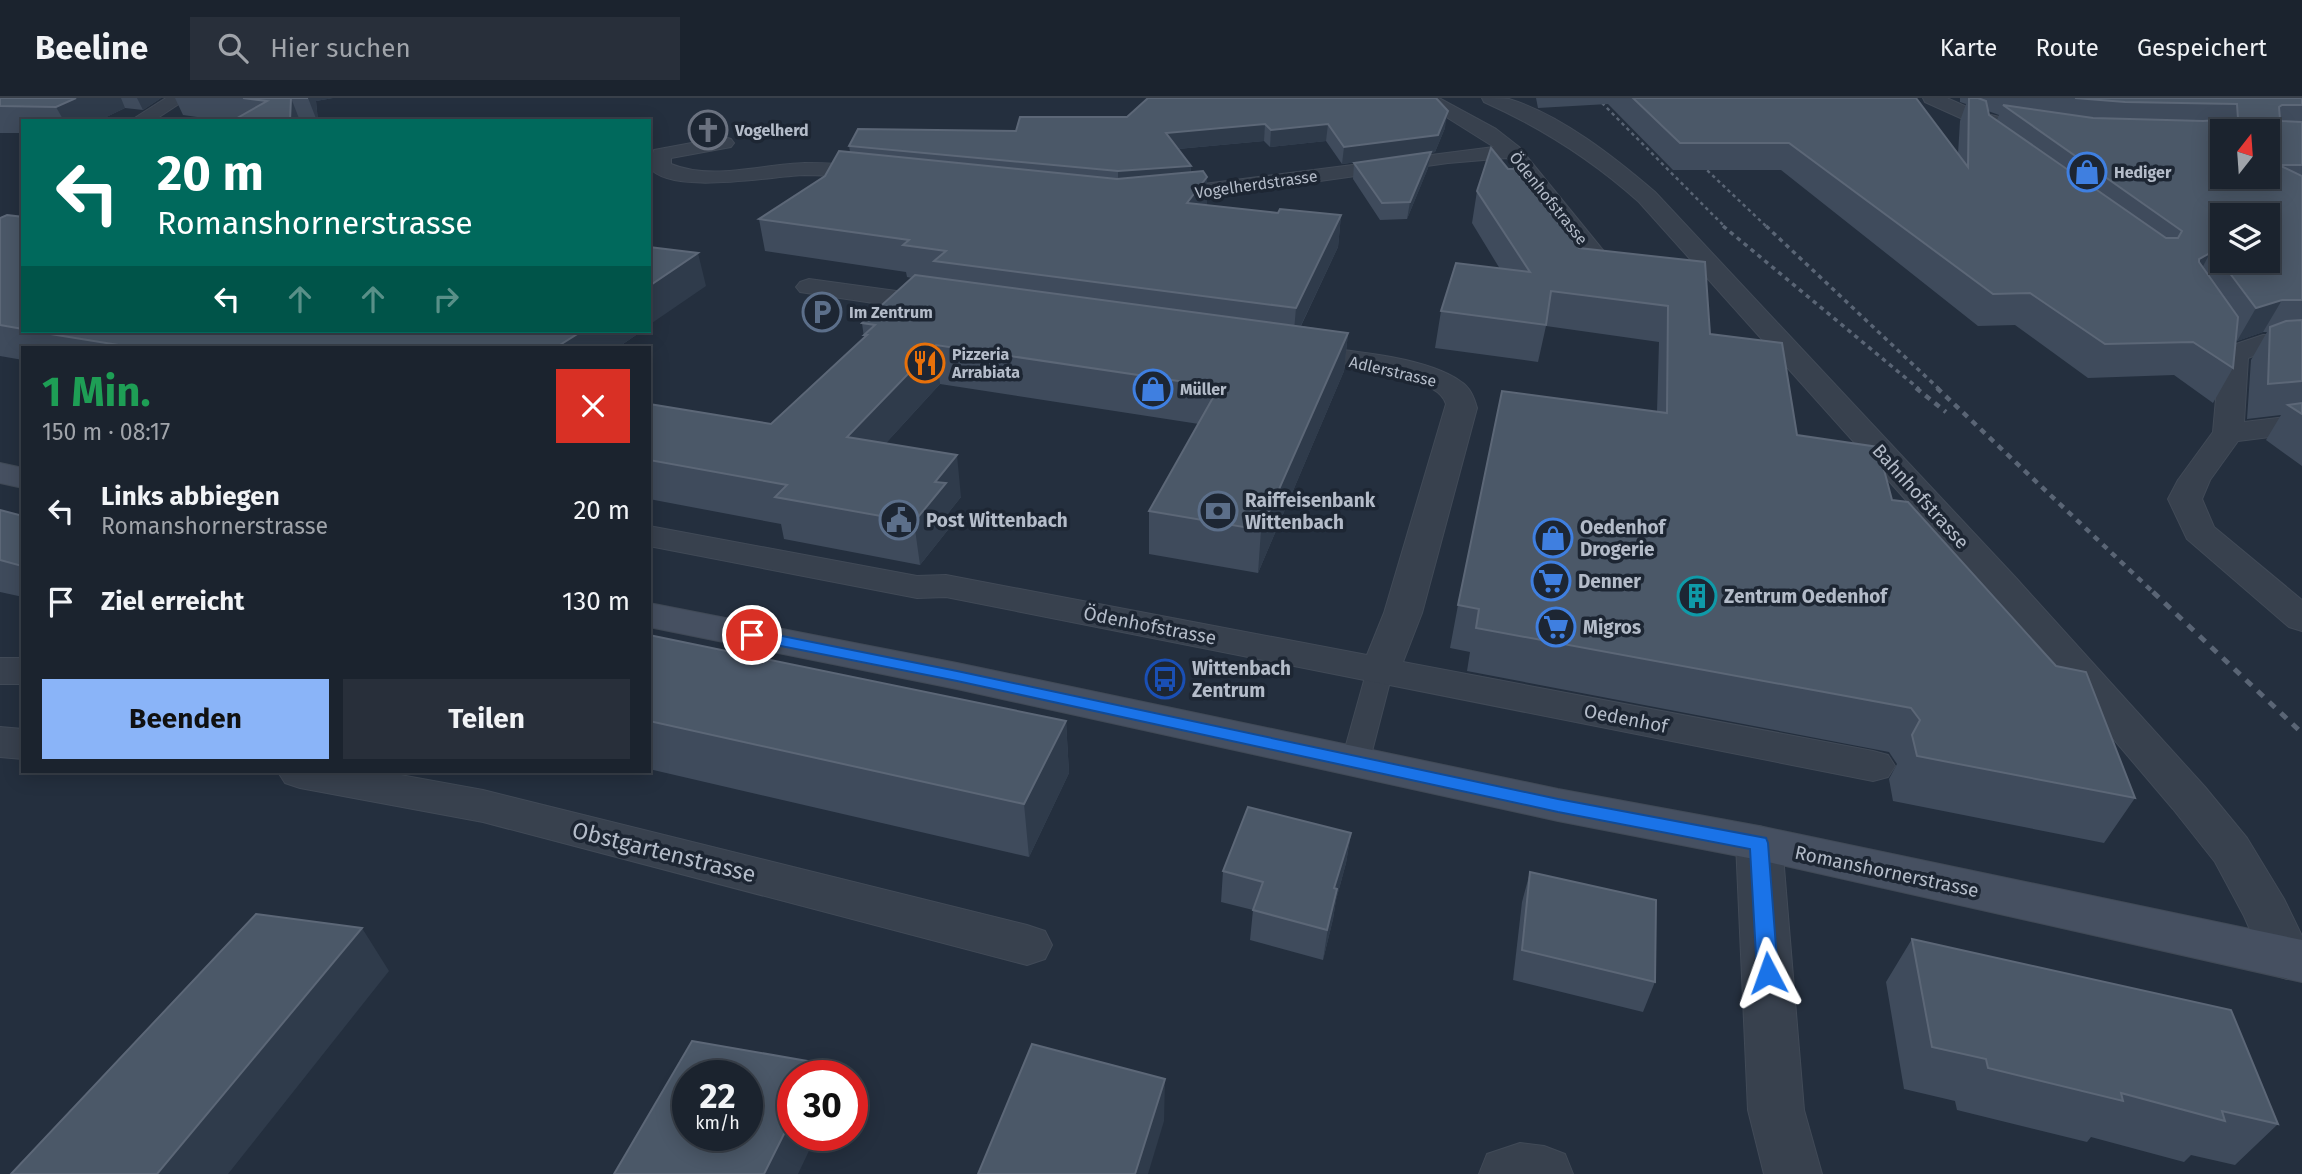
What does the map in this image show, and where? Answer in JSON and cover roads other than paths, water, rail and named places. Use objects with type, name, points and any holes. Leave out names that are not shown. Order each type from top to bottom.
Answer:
[{"type":"main road","points":[[0,473],[21,478]]},
{"type":"main road","name":"Romanshornerstrasse","points":[[651,615],[957,676],[1558,806],[1759,843],[2294,960]]},
{"type":"street","points":[[142,119],[179,98]]},
{"type":"street","name":"Ödenhofstrasse","points":[[1425,98],[1489,133],[1512,151],[1597,258]]},
{"type":"street","name":"Bahnhofstrasse","points":[[1491,98],[1542,120],[1582,143],[1614,166],[1660,211],[2003,586],[2189,798],[2231,850],[2294,960]]},
{"type":"street","points":[[1932,98],[1988,126],[2039,129]]},
{"type":"street","points":[[724,143],[661,154],[660,167],[667,172],[691,175],[805,169],[902,177]]},
{"type":"street","name":"Vogelherdstrasse","points":[[1138,198],[1512,151]]},
{"type":"street","points":[[809,287],[967,309]]},
{"type":"street","points":[[2302,343],[2263,343],[2231,349],[2228,433],[2194,480],[2185,499],[2199,531],[2302,619]]},
{"type":"street","name":"Adlerstrasse","points":[[1271,350],[1353,361],[1427,376],[1448,385],[1460,396],[1462,408],[1403,613],[1380,670]]},
{"type":"street","points":[[2228,433],[2302,424]]},
{"type":"street","name":"Ödenhofstrasse","points":[[651,536],[918,587],[946,586],[1380,670]]},
{"type":"street","name":"Oedenhof","points":[[1380,670],[1872,766]]},
{"type":"street","points":[[0,671],[21,671]]},
{"type":"street","name":"Obstgartenstrasse","points":[[305,773],[483,806],[1027,945]]},
{"type":"street","points":[[1759,843],[1776,1110],[1793,1174]]},
{"type":"street","points":[[1508,1174],[1520,1171],[1544,1174]]},
{"type":"lane","points":[[1355,763],[1380,670]]},
{"type":"railway","points":[[1597,98],[1725,227]]},
{"type":"railway","points":[[1692,156],[1767,227]]},
{"type":"railway","points":[[1723,226],[1919,389]]},
{"type":"railway","points":[[1766,226],[1939,389]]},
{"type":"railway","points":[[1916,388],[1946,412]]},
{"type":"railway","points":[[1937,388],[2154,593]]},
{"type":"railway","points":[[2153,592],[2302,733]]},
{"type":"place","name":"Vogelherd","points":[[708,130]]},
{"type":"place","name":"Hediger","points":[[2087,172]]},
{"type":"place","name":"Im Zentrum","points":[[822,312]]},
{"type":"place","name":"Pizzeria Arrabiata","points":[[925,363]]},
{"type":"place","name":"Müller","points":[[1153,389]]},
{"type":"place","name":"Raiffeisenbank Wittenbach","points":[[1218,511]]},
{"type":"place","name":"Post Wittenbach","points":[[899,520]]},
{"type":"place","name":"Oedenhof Drogerie","points":[[1553,538]]},
{"type":"place","name":"Denner","points":[[1551,581]]},
{"type":"place","name":"Zentrum Oedenhof","points":[[1697,596]]},
{"type":"place","name":"Migros","points":[[1556,627]]},
{"type":"place","name":"Wittenbach Zentrum","points":[[1165,679]]}]
